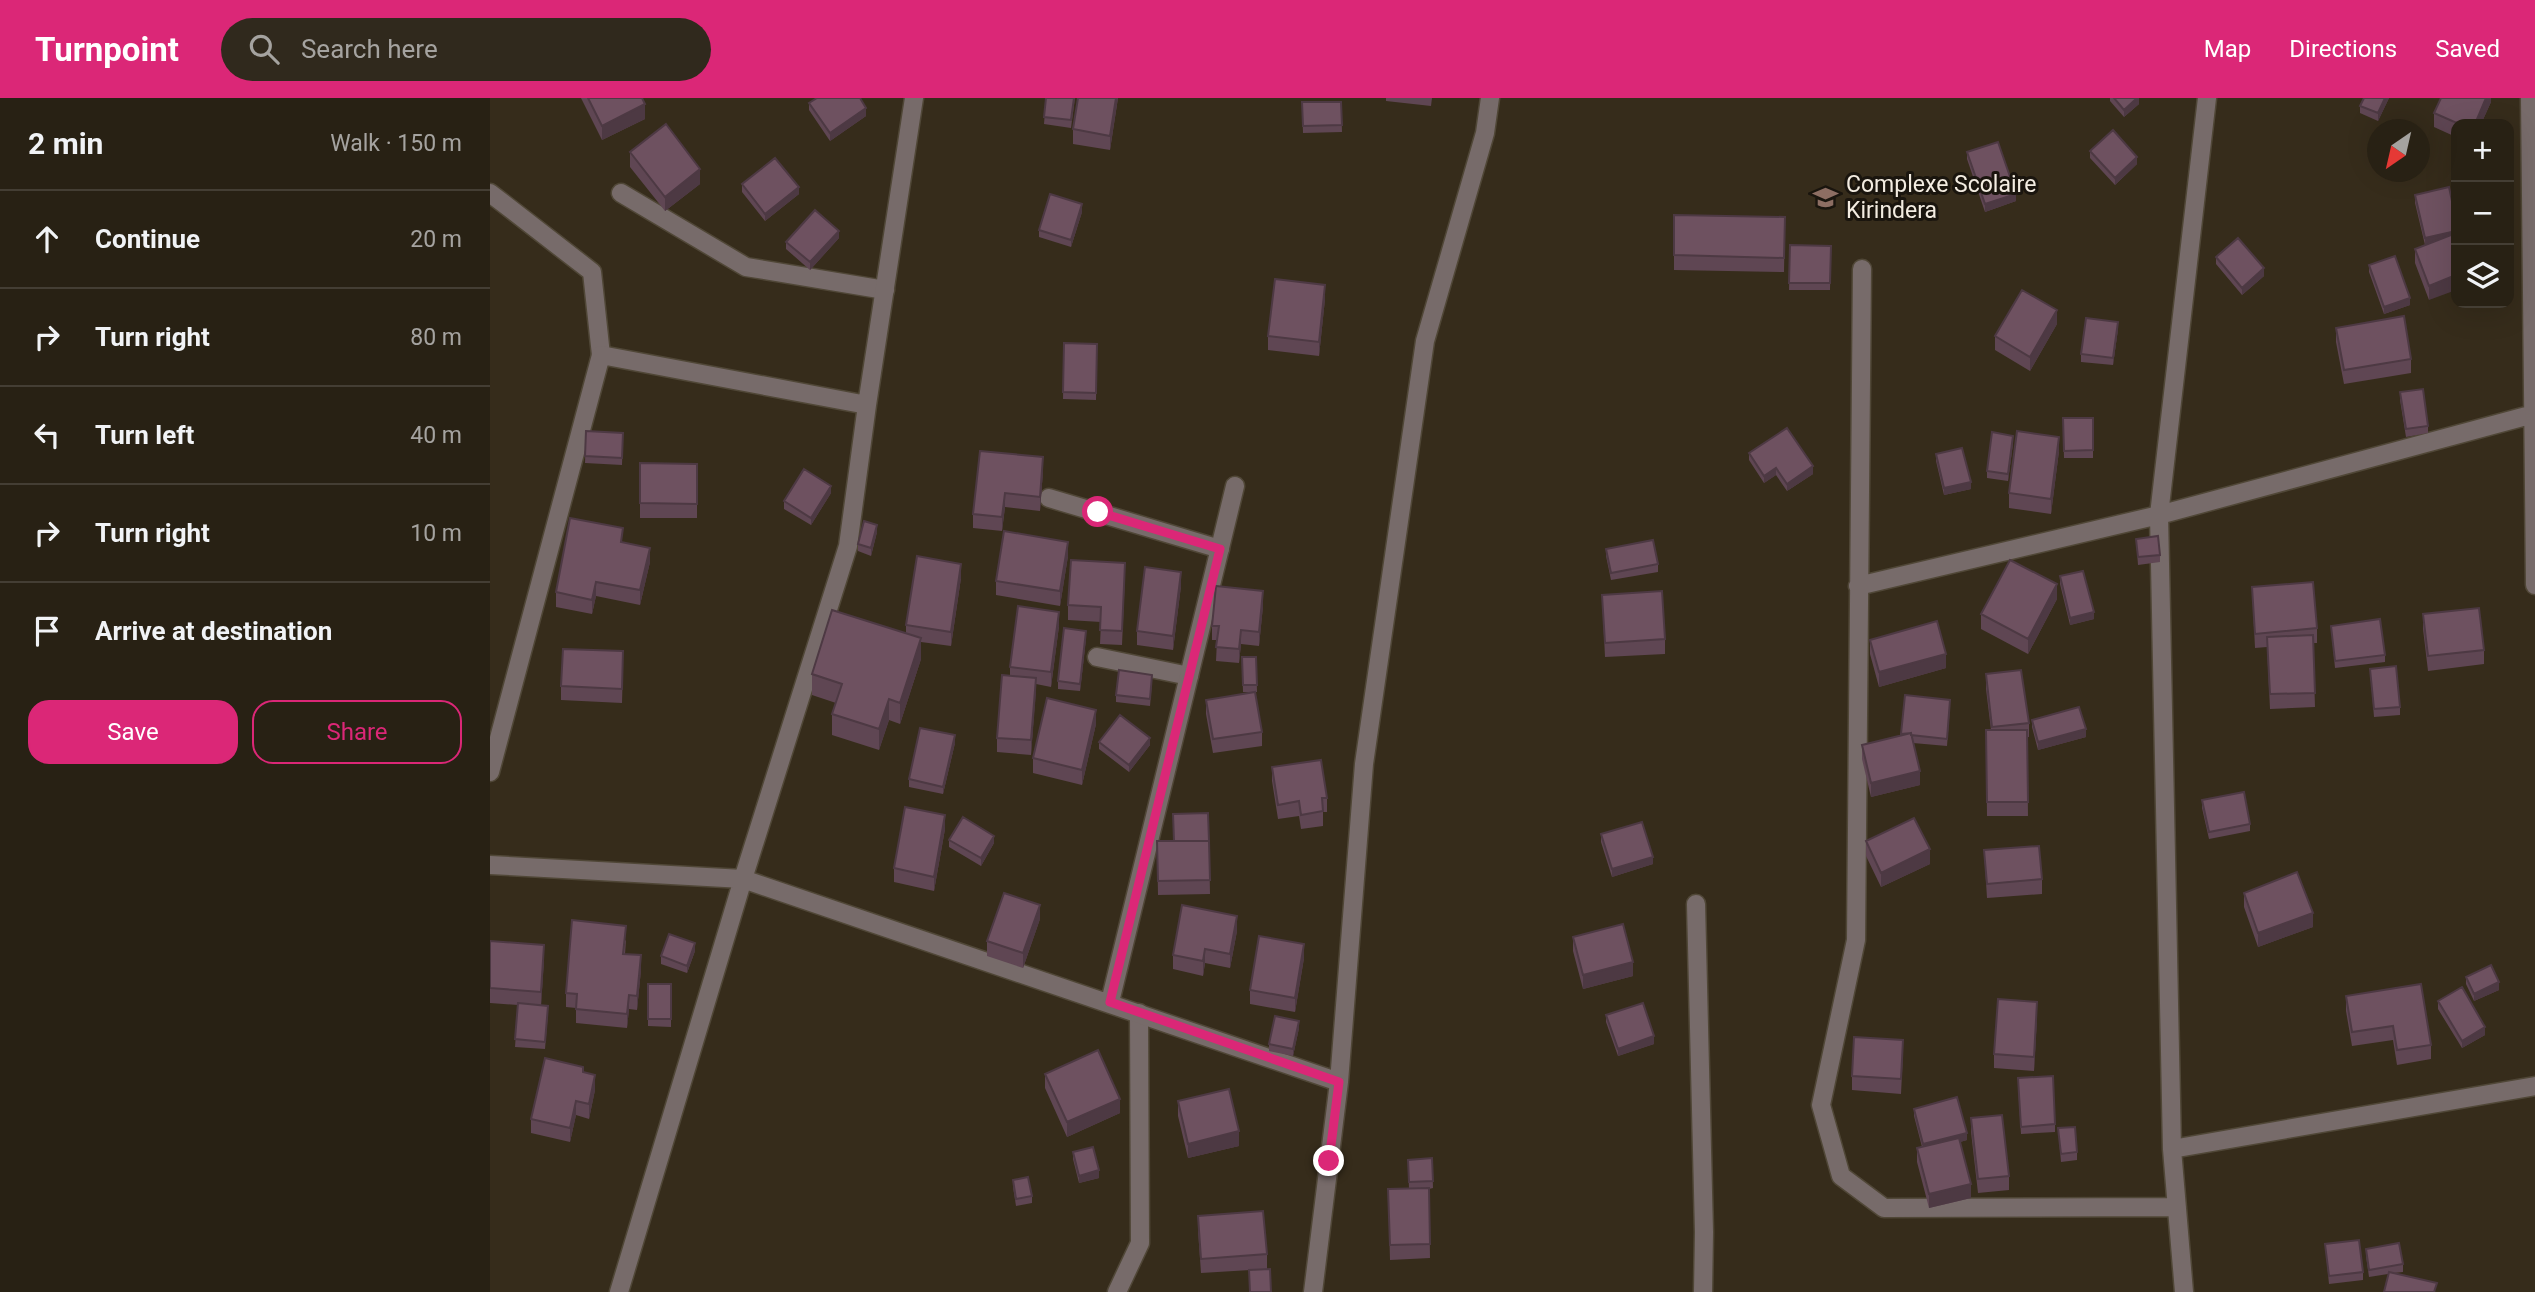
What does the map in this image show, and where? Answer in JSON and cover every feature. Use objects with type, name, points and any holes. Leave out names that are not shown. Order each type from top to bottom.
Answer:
[{"type":"street","points":[[619,1292],[743,879],[848,547],[914,98]]},
{"type":"street","points":[[1313,1292],[1339,1082],[1364,764],[1425,341],[1485,133],[1490,98]]},
{"type":"street","points":[[2184,1292],[2172,1149],[2159,515],[2207,98]]},
{"type":"street","points":[[2530,98],[2535,585]]},
{"type":"street","points":[[490,193],[592,272],[601,355],[490,772]]},
{"type":"street","points":[[621,193],[746,267],[885,290]]},
{"type":"street","points":[[1862,269],[1856,940],[1821,1105],[1841,1176],[1884,1208],[2177,1207]]},
{"type":"street","points":[[601,355],[867,405]]},
{"type":"street","points":[[1858,586],[2159,515],[2533,414]]},
{"type":"street","points":[[1110,1002],[1235,486]]},
{"type":"street","points":[[1049,498],[1220,549]]},
{"type":"street","points":[[1097,657],[1189,676]]},
{"type":"street","points":[[490,865],[743,879],[1339,1082]]},
{"type":"street","points":[[1696,904],[1703,1292]]},
{"type":"street","points":[[1117,1292],[1140,1243],[1139,1013]]},
{"type":"street","points":[[2172,1149],[2535,1086]]},
{"type":"building","points":[[588,98],[642,98],[645,104],[602,126]]},
{"type":"building","points":[[817,98],[860,98],[866,108],[830,133],[809,103]]},
{"type":"building","points":[[1046,98],[1074,98],[1071,120],[1044,117]]},
{"type":"building","points":[[1078,98],[1116,98],[1110,136],[1073,129]]},
{"type":"building","points":[[2114,98],[2137,98],[2124,110]]},
{"type":"building","points":[[2364,98],[2385,98],[2378,113],[2360,106]]},
{"type":"building","points":[[2441,98],[2486,98],[2477,119],[2451,120],[2434,113]]},
{"type":"building","points":[[1302,102],[1341,102],[1342,125],[1303,126]]},
{"type":"building","points":[[666,124],[700,169],[665,197],[630,152]]},
{"type":"building","points":[[2113,130],[2137,157],[2115,178],[2090,151]]},
{"type":"building","points":[[1998,142],[2016,194],[1985,204],[1967,152]]},
{"type":"building","points":[[775,158],[799,187],[765,214],[742,184]]},
{"type":"building","points":[[2449,187],[2451,232],[2425,238],[2415,195]]},
{"type":"building","points":[[1050,194],[1082,204],[1071,240],[1039,230]]},
{"type":"building","points":[[815,210],[839,231],[810,262],[786,242]]},
{"type":"building","points":[[1674,215],[1785,217],[1784,258],[1674,255]]},
{"type":"building","points":[[2451,235],[2451,277],[2429,286],[2415,249]]},
{"type":"building","points":[[2238,238],[2264,268],[2242,288],[2216,257]]},
{"type":"building","points":[[1790,245],[1831,246],[1830,283],[1789,283]]},
{"type":"building","points":[[2395,256],[2410,298],[2384,307],[2369,265]]},
{"type":"building","points":[[1275,279],[1325,285],[1319,342],[1268,336]]},
{"type":"building","points":[[2022,290],[2057,310],[2030,357],[1995,336]]},
{"type":"building","points":[[2404,316],[2411,359],[2344,370],[2336,328]]},
{"type":"building","points":[[2086,318],[2118,322],[2113,358],[2081,354]]},
{"type":"building","points":[[1064,343],[1097,344],[1096,393],[1063,392]]},
{"type":"building","points":[[2423,389],[2428,426],[2406,429],[2400,392]]},
{"type":"building","points":[[2063,418],[2093,418],[2093,450],[2064,451]]},
{"type":"building","points":[[1787,428],[1813,466],[1787,484],[1776,468],[1764,476],[1749,453]]},
{"type":"building","points":[[586,431],[623,433],[622,458],[585,456]]},
{"type":"building","points":[[2017,431],[2059,437],[2051,499],[2009,493]]},
{"type":"building","points":[[1992,432],[2013,436],[2008,474],[1987,471]]},
{"type":"building","points":[[1962,448],[1971,482],[1944,488],[1936,454]]},
{"type":"building","points":[[980,451],[1043,457],[1040,497],[1005,493],[1002,517],[973,514]]},
{"type":"building","points":[[640,463],[697,464],[697,504],[640,503]]},
{"type":"building","points":[[804,469],[831,486],[811,518],[784,501]]},
{"type":"building","points":[[570,518],[623,528],[621,542],[650,548],[640,590],[596,582],[592,600],[556,592]]},
{"type":"building","points":[[864,521],[877,525],[871,548],[858,544]]},
{"type":"building","points":[[1004,531],[1068,542],[1060,591],[996,581]]},
{"type":"building","points":[[2158,536],[2160,555],[2138,557],[2136,539]]},
{"type":"building","points":[[1653,540],[1658,564],[1611,573],[1606,549]]},
{"type":"building","points":[[917,556],[961,564],[951,632],[906,625]]},
{"type":"building","points":[[1071,560],[1125,563],[1122,631],[1100,630],[1101,607],[1068,605]]},
{"type":"building","points":[[2010,560],[2057,584],[2028,639],[1981,614]]},
{"type":"building","points":[[1145,567],[1181,572],[1173,636],[1137,631]]},
{"type":"building","points":[[2083,571],[2094,612],[2070,618],[2060,576]]},
{"type":"building","points":[[2313,582],[2317,628],[2255,634],[2252,587]]},
{"type":"building","points":[[1216,586],[1263,591],[1259,632],[1241,630],[1239,649],[1216,647],[1219,626],[1212,626]]},
{"type":"building","points":[[1662,591],[1665,639],[1605,643],[1602,595]]},
{"type":"building","points":[[1018,606],[1059,612],[1051,672],[1010,667]]},
{"type":"building","points":[[2479,608],[2484,650],[2428,656],[2423,614]]},
{"type":"building","points":[[832,610],[921,638],[900,703],[889,699],[879,729],[832,714],[842,684],[812,674]]},
{"type":"building","points":[[2380,619],[2385,655],[2335,661],[2331,626]]},
{"type":"building","points":[[1937,621],[1946,654],[1879,672],[1870,640]]},
{"type":"building","points":[[1064,628],[1086,631],[1080,684],[1058,681]]},
{"type":"building","points":[[2313,635],[2315,693],[2270,694],[2267,637]]},
{"type":"building","points":[[563,649],[623,651],[622,689],[561,686]]},
{"type":"building","points":[[1242,657],[1256,657],[1257,685],[1243,685]]},
{"type":"building","points":[[2396,666],[2400,707],[2374,709],[2370,669]]},
{"type":"building","points":[[1119,670],[1152,675],[1150,699],[1116,695]]},
{"type":"building","points":[[2021,670],[2029,723],[1992,727],[1986,674]]},
{"type":"building","points":[[1002,675],[1036,678],[1031,740],[997,738]]},
{"type":"building","points":[[1255,692],[1262,732],[1213,739],[1206,700]]},
{"type":"building","points":[[1905,695],[1950,700],[1947,739],[1901,734]]},
{"type":"building","points":[[1047,698],[1096,710],[1082,770],[1033,758]]},
{"type":"building","points":[[2079,707],[2086,729],[2038,742],[2032,720]]},
{"type":"building","points":[[1120,715],[1150,738],[1129,765],[1099,742]]},
{"type":"building","points":[[920,728],[955,735],[943,787],[909,779]]},
{"type":"building","points":[[1986,730],[2027,730],[2028,802],[1987,802]]},
{"type":"building","points":[[1911,733],[1920,771],[1871,783],[1862,745]]},
{"type":"building","points":[[1321,760],[1327,798],[1322,798],[1323,811],[1301,815],[1299,801],[1278,805],[1272,767]]},
{"type":"building","points":[[2244,792],[2250,824],[2209,832],[2202,800]]},
{"type":"building","points":[[905,807],[945,815],[934,877],[894,868]]},
{"type":"building","points":[[1208,813],[1209,841],[1174,841],[1173,814]]},
{"type":"building","points":[[963,817],[994,836],[981,858],[949,840]]},
{"type":"building","points":[[1914,818],[1930,849],[1881,873],[1866,841]]},
{"type":"building","points":[[1642,822],[1653,857],[1612,869],[1601,834]]},
{"type":"building","points":[[1157,841],[1209,841],[1210,880],[1158,881]]},
{"type":"building","points":[[2039,846],[2042,879],[1987,884],[1984,850]]},
{"type":"building","points":[[2297,872],[2313,913],[2258,933],[2244,893]]},
{"type":"building","points":[[1004,893],[1040,905],[1023,953],[987,941]]},
{"type":"building","points":[[1182,905],[1237,916],[1230,954],[1205,949],[1203,961],[1173,955]]},
{"type":"building","points":[[572,920],[626,926],[623,954],[641,955],[637,996],[629,995],[627,1014],[576,1009],[577,994],[566,993]]},
{"type":"building","points":[[1623,924],[1633,962],[1583,975],[1573,937]]},
{"type":"building","points":[[669,934],[695,943],[687,966],[661,956]]},
{"type":"building","points":[[1259,936],[1304,944],[1295,998],[1250,990]]},
{"type":"building","points":[[490,941],[544,945],[541,992],[490,988]]},
{"type":"building","points":[[2491,965],[2499,982],[2474,994],[2466,977]]},
{"type":"building","points":[[648,984],[671,984],[671,1019],[648,1019]]},
{"type":"building","points":[[2421,984],[2431,1045],[2397,1050],[2393,1026],[2352,1032],[2346,996]]},
{"type":"building","points":[[2462,987],[2485,1027],[2462,1041],[2438,1001]]},
{"type":"building","points":[[1998,999],[2037,1002],[2034,1057],[1994,1054]]},
{"type":"building","points":[[518,1003],[548,1006],[545,1042],[515,1039]]},
{"type":"building","points":[[1643,1003],[1654,1036],[1618,1049],[1606,1015]]},
{"type":"building","points":[[1275,1016],[1299,1021],[1293,1049],[1269,1044]]},
{"type":"building","points":[[1854,1037],[1903,1040],[1901,1079],[1852,1076]]},
{"type":"building","points":[[1098,1050],[1120,1099],[1067,1122],[1045,1074]]},
{"type":"building","points":[[545,1058],[583,1067],[583,1072],[595,1075],[589,1104],[576,1101],[570,1128],[531,1119]]},
{"type":"building","points":[[2053,1076],[2055,1124],[2021,1127],[2018,1078]]},
{"type":"building","points":[[1229,1089],[1239,1131],[1188,1144],[1178,1101]]},
{"type":"building","points":[[1957,1097],[1967,1133],[1923,1144],[1914,1109]]},
{"type":"building","points":[[2002,1115],[2009,1176],[1978,1179],[1971,1118]]},
{"type":"building","points":[[2075,1127],[2077,1152],[2061,1154],[2058,1128]]},
{"type":"building","points":[[1959,1138],[1971,1184],[1929,1194],[1917,1148]]},
{"type":"building","points":[[1093,1147],[1099,1170],[1079,1176],[1073,1152]]},
{"type":"building","points":[[1432,1158],[1433,1181],[1409,1182],[1408,1160]]},
{"type":"building","points":[[1028,1177],[1032,1196],[1016,1199],[1013,1180]]},
{"type":"building","points":[[1429,1188],[1430,1244],[1390,1245],[1388,1189]]},
{"type":"building","points":[[1263,1211],[1267,1254],[1201,1259],[1198,1216]]},
{"type":"building","points":[[2359,1240],[2363,1272],[2329,1276],[2325,1244]]},
{"type":"building","points":[[2399,1243],[2403,1264],[2369,1270],[2366,1249]]},
{"type":"building","points":[[1270,1269],[1271,1292],[1250,1292],[1249,1270]]},
{"type":"building","points":[[2389,1272],[2437,1283],[2434,1292],[2384,1292]]},
{"type":"place","name":"Complexe Scolaire Kirindera","points":[[1826,197]]},
{"type":"route","points":[[1098,512],[1220,549],[1110,1002],[1339,1082],[1329,1161]]}]
